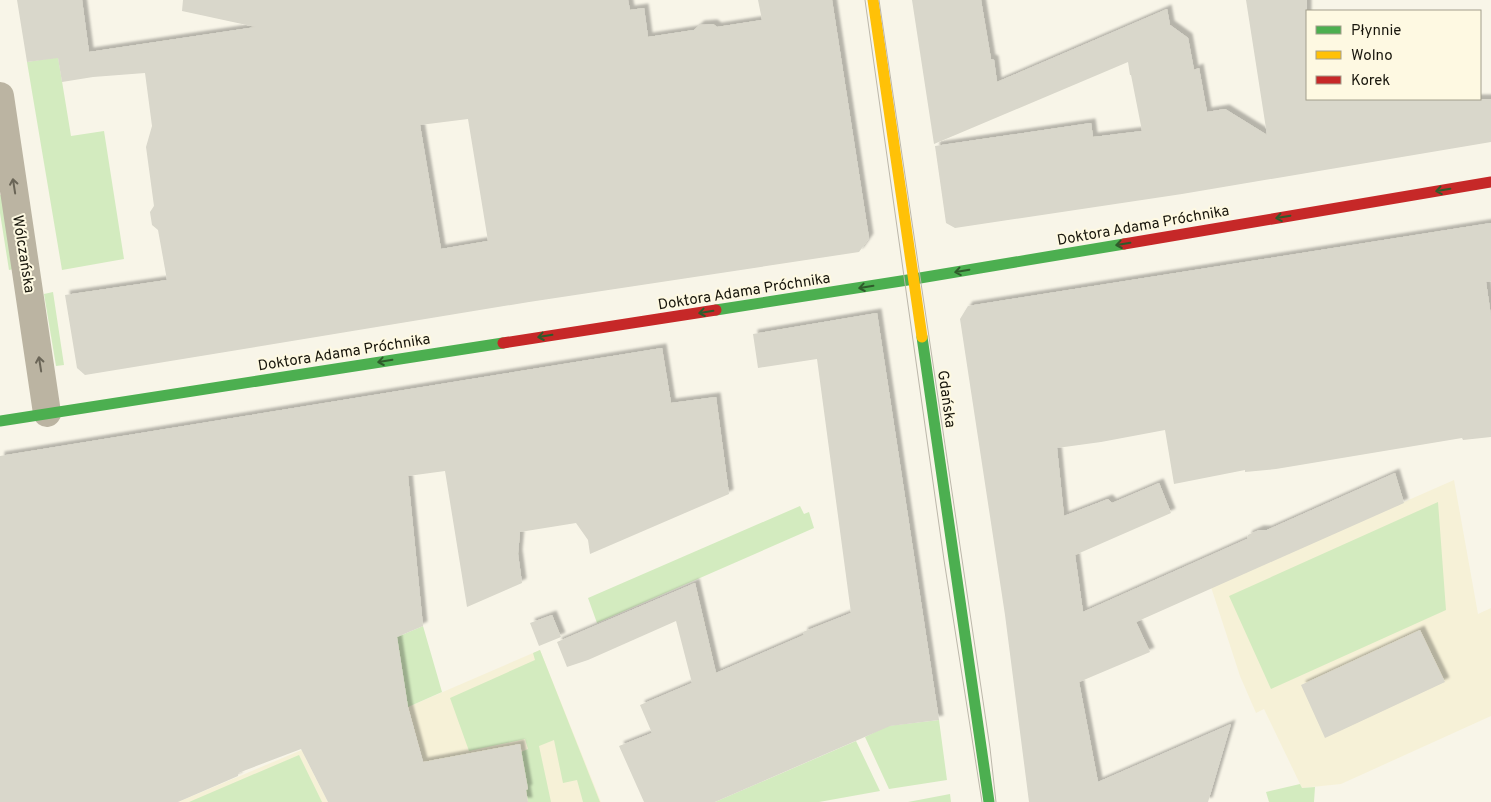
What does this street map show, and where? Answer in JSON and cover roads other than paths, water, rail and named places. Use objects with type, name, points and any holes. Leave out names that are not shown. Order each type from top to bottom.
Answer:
[{"type":"street","name":"Gdańska","points":[[873,0],[989,802]]},
{"type":"street","name":"Wólczańska","points":[[0,96],[47,413]]},
{"type":"street","name":"Doktora Adama Próchnika","points":[[0,421],[914,279],[1491,182]]},
{"type":"tram line","points":[[865,0],[944,560],[982,802]]},
{"type":"tram line","points":[[879,0],[990,748],[996,802]]}]
